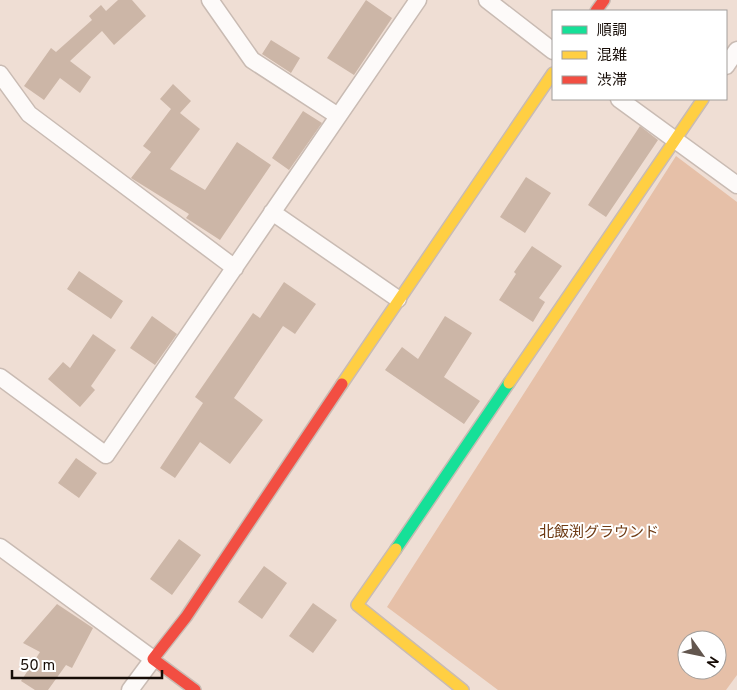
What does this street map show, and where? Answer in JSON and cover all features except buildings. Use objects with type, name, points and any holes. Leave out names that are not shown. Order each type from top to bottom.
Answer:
[{"type":"street","points":[[210,0],[252,60],[338,116]]},
{"type":"street","points":[[0,377],[106,455],[418,0]]},
{"type":"street","points":[[487,0],[552,50]]},
{"type":"street","points":[[727,65],[737,50]]},
{"type":"street","points":[[0,74],[29,114],[235,268]]},
{"type":"street","points":[[130,690],[186,617],[398,299],[552,74]]},
{"type":"street","points":[[620,100],[737,185]]},
{"type":"street","points":[[463,690],[358,605],[702,100]]},
{"type":"street","points":[[272,212],[398,299]]},
{"type":"street","points":[[0,547],[195,690]]},
{"type":"green space","name":"北飯渕グラウンド","points":[[676,156],[737,202],[737,675],[726,690],[498,690],[387,607]]},
{"type":"traffic: fast","points":[[396,549],[509,383]]},
{"type":"traffic: slow","points":[[342,384],[552,74]]},
{"type":"traffic: slow","points":[[509,383],[702,100]]},
{"type":"traffic: slow","points":[[396,549],[357,605],[463,690]]},
{"type":"traffic: jam","points":[[597,10],[604,0]]},
{"type":"traffic: jam","points":[[195,690],[153,659],[186,617],[342,384]]}]
